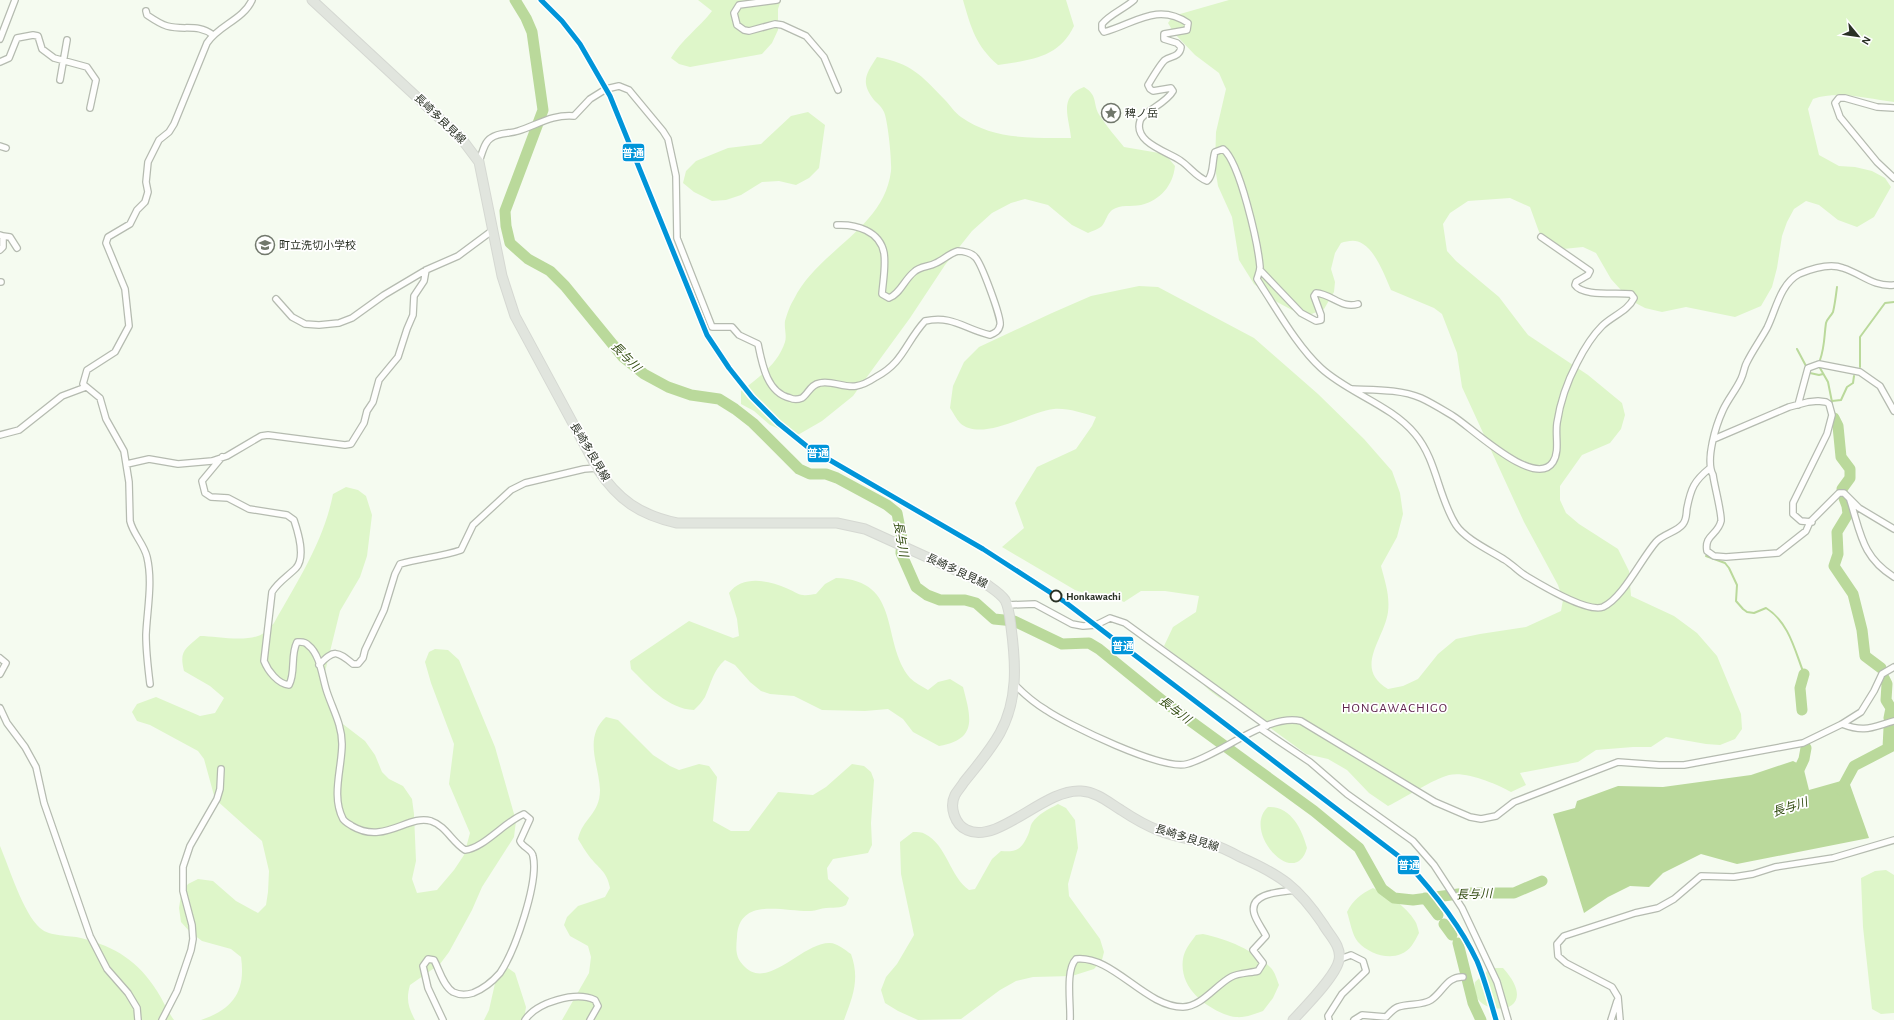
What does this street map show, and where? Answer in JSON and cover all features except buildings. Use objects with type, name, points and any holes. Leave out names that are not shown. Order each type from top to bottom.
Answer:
[{"type":"main road","name":"長崎多良見線","points":[[312,0],[461,138],[478,162],[502,276],[516,316],[597,468],[621,498],[648,514],[666,520],[690,523],[837,523],[864,529],[986,584],[997,591],[1008,609],[1015,666],[1015,685],[1011,703],[1000,733],[954,796],[953,810],[957,823],[965,830],[977,833],[989,832],[1063,793],[1079,791],[1090,793],[1159,831],[1212,844],[1266,868],[1282,877],[1296,890],[1315,913],[1337,945],[1340,959]]},
{"type":"main road","points":[[1293,1020],[1333,974],[1340,959]]},
{"type":"street","points":[[0,39],[15,0]]},
{"type":"street","points":[[150,684],[146,636],[149,569],[142,543],[132,528],[130,521],[127,464],[119,439],[106,419],[100,398],[83,384],[87,370],[115,352],[129,326],[125,289],[106,243],[108,237],[130,224],[137,210],[145,202],[148,192],[146,182],[148,162],[159,140],[169,132],[174,124],[208,43],[213,35],[241,15],[252,0]]},
{"type":"street","points":[[777,0],[739,6],[734,13],[737,25],[744,30],[749,31],[775,24],[782,25],[806,36],[824,57],[838,90]]},
{"type":"street","points":[[1134,0],[1102,24],[1102,29],[1104,32],[1154,14],[1178,17],[1188,23],[1187,30],[1164,34],[1164,39],[1177,43],[1181,47],[1181,51],[1179,54],[1164,60],[1148,87],[1153,91],[1168,88],[1171,88],[1173,91],[1170,98],[1144,114],[1139,121],[1140,131],[1152,145],[1180,159],[1199,178],[1207,181],[1211,175],[1212,160],[1215,152],[1222,149],[1231,158],[1244,196],[1257,244],[1260,270],[1257,279],[1309,355],[1321,369],[1398,418],[1414,433],[1429,457],[1450,512],[1460,531],[1508,561],[1525,575],[1552,590],[1592,608],[1605,606],[1612,601],[1628,582],[1656,541],[1665,534],[1682,525],[1687,518],[1691,491],[1696,480],[1710,468]]},
{"type":"street","points":[[146,11],[147,15],[166,26],[187,29],[205,29],[213,35]]},
{"type":"street","points":[[0,62],[8,58],[17,38],[33,35],[38,36],[42,49],[54,58],[87,67],[96,80],[90,108]]},
{"type":"street","points":[[60,80],[67,40]]},
{"type":"street","points":[[478,162],[486,143],[491,138],[503,133],[518,131],[564,115],[574,116],[590,99],[606,89],[618,86],[629,90],[668,139],[676,176],[677,238],[712,327],[732,327],[739,335],[758,344],[762,362],[772,386],[783,397],[796,400],[803,398],[812,386],[820,382],[856,386],[876,377],[892,367],[903,354],[925,321],[938,318],[990,335],[997,332],[1001,325],[999,315],[984,271],[975,257],[966,252],[958,252],[936,263],[919,268],[913,272],[894,296],[889,298],[882,294],[884,251],[879,241],[870,232],[857,226],[837,224]]},
{"type":"street","points":[[1894,108],[1877,108],[1845,98],[1840,98],[1835,103],[1840,117],[1877,162],[1894,178]]},
{"type":"street","points":[[276,299],[292,317],[305,324],[319,325],[339,323],[352,318],[384,295],[426,270],[458,256],[493,230]]},
{"type":"street","points":[[0,250],[3,247],[2,235],[10,237],[17,248]]},
{"type":"street","points":[[1352,389],[1401,392],[1421,398],[1453,416],[1498,451],[1529,468],[1538,470],[1548,466],[1552,462],[1556,452],[1556,424],[1561,402],[1577,363],[1590,339],[1604,325],[1631,304],[1634,298],[1631,294],[1586,292],[1578,289],[1575,285],[1576,282],[1588,275],[1590,271],[1541,237]]},
{"type":"street","points":[[1894,285],[1887,286],[1872,283],[1843,267],[1832,266],[1799,274],[1788,282],[1766,329],[1746,363],[1741,378],[1723,411],[1714,439],[1710,468],[1713,475],[1721,520],[1717,530],[1710,536],[1706,544],[1706,551],[1714,556],[1726,557],[1778,553],[1806,531],[1810,522],[1812,522],[1839,493],[1844,493],[1859,508],[1894,529]]},
{"type":"street","points":[[127,464],[149,459],[178,464],[192,464],[212,461],[236,451],[261,436],[268,435],[345,445],[351,444],[364,423],[367,411],[373,402],[379,380],[398,356],[413,315],[414,296],[424,281],[426,270]]},
{"type":"street","points":[[1260,270],[1301,314],[1316,321],[1321,320],[1321,315],[1314,296],[1316,293],[1320,293],[1339,303],[1351,306],[1358,304]]},
{"type":"street","points":[[1798,405],[1808,368],[1819,364],[1860,372],[1880,386],[1894,410]]},
{"type":"street","points":[[0,435],[19,430],[62,396],[86,387]]},
{"type":"street","points":[[1714,439],[1798,405],[1818,401],[1826,402],[1831,408],[1831,423],[1793,503],[1793,514],[1802,521],[1812,522]]},
{"type":"street","points":[[222,457],[202,480],[205,492],[211,497],[228,498],[249,509],[286,515],[294,520],[297,532],[300,561],[297,567],[276,585],[272,592],[264,661],[267,669],[283,684],[289,685],[291,681],[292,654],[297,642],[308,644],[319,664],[327,693],[341,729],[342,744],[337,803],[344,821],[359,830],[375,832],[389,830],[421,820],[430,821],[440,826],[458,846],[465,850],[477,846],[515,818],[524,814],[530,819],[520,841],[533,854],[534,865],[532,882],[525,914],[512,950],[499,973],[489,985],[476,992],[459,994],[451,991],[446,985],[434,960],[428,959],[423,966],[428,988],[443,1020]]},
{"type":"street","points":[[319,664],[329,654],[336,652],[353,664],[358,664],[363,658],[365,650],[384,610],[395,574],[400,564],[414,560],[441,556],[461,550],[473,526],[511,490],[525,483],[584,469],[597,468]]},
{"type":"street","points":[[1849,498],[1867,551],[1876,563],[1894,577]]},
{"type":"street","points":[[1008,609],[1035,604],[1072,624],[1083,626],[1096,625],[1110,618],[1125,623],[1267,726]]},
{"type":"street","points":[[0,658],[6,663],[0,674]]},
{"type":"street","points":[[1015,685],[1028,698],[1070,724],[1120,746],[1169,764],[1184,765],[1197,761],[1252,733],[1283,720],[1291,719],[1302,721],[1435,802],[1470,817],[1481,819],[1496,816],[1514,802],[1618,762],[1684,765],[1803,743],[1842,724],[1861,712],[1874,691],[1882,674],[1894,667]]},
{"type":"street","points":[[0,708],[7,723],[25,747],[36,767],[44,803],[90,936],[107,969],[128,993],[136,1008],[138,1020]]},
{"type":"street","points":[[1842,724],[1856,730],[1880,726],[1894,721]]},
{"type":"street","points":[[1261,729],[1299,754],[1347,794],[1413,841],[1451,889],[1462,908],[1497,982],[1508,1020]]},
{"type":"street","points":[[162,1020],[177,991],[191,950],[193,939],[192,925],[183,891],[183,867],[190,846],[217,798],[220,789],[221,770]]},
{"type":"street","points":[[1620,1020],[1618,997],[1612,987],[1566,963],[1558,956],[1557,944],[1564,936],[1635,913],[1658,908],[1674,899],[1702,876],[1734,877],[1753,874],[1775,867],[1833,858],[1894,840]]},
{"type":"street","points":[[1070,1020],[1070,982],[1072,964],[1076,960],[1092,960],[1119,974],[1155,998],[1165,1003],[1184,1007],[1197,1003],[1232,976],[1258,971],[1263,963],[1253,950],[1266,936],[1254,914],[1253,907],[1257,900],[1264,895],[1296,890]]},
{"type":"street","points":[[1329,1020],[1328,1016],[1342,994],[1366,971],[1363,961],[1351,954],[1340,959]]},
{"type":"street","points":[[1354,1020],[1362,1015],[1386,1017],[1398,1007],[1411,1006],[1431,1000],[1445,984],[1456,977],[1463,977]]},
{"type":"street","points":[[525,1020],[532,1011],[545,1004],[570,998],[588,997],[595,1000],[598,1006],[590,1020]]},
{"type":"street","points":[[1611,1020],[1618,997]]},
{"type":"shaded area","points":[[698,0],[781,0],[778,9],[778,30],[772,43],[762,54],[690,67],[679,64],[671,58],[680,45],[712,11]]},
{"type":"shaded area","points":[[963,0],[1066,0],[1074,26],[1068,37],[1052,51],[1032,59],[998,65],[984,51],[975,36]]},
{"type":"shaded area","points":[[1229,0],[1894,0],[1894,102],[1853,96],[1833,95],[1813,99],[1808,109],[1819,155],[1839,166],[1855,167],[1872,171],[1885,178],[1891,187],[1874,217],[1857,227],[1838,220],[1819,205],[1806,201],[1794,209],[1782,236],[1777,268],[1772,287],[1761,306],[1735,317],[1686,307],[1662,312],[1645,308],[1630,300],[1611,279],[1596,253],[1583,247],[1553,250],[1542,240],[1530,207],[1510,198],[1468,201],[1450,213],[1443,224],[1447,251],[1456,261],[1499,297],[1528,335],[1588,375],[1622,403],[1625,415],[1621,429],[1610,443],[1582,455],[1560,486],[1560,500],[1566,513],[1579,524],[1618,549],[1629,571],[1631,596],[1674,616],[1697,633],[1717,656],[1741,714],[1742,729],[1735,739],[1720,745],[1666,737],[1651,747],[1596,750],[1578,762],[1520,773],[1526,785],[1511,792],[1498,785],[1472,777],[1456,774],[1449,775],[1435,780],[1388,806],[1369,793],[1347,770],[1328,759],[1306,754],[1240,706],[1223,700],[1209,690],[1180,659],[1164,646],[1173,627],[1196,612],[1199,596],[1165,591],[1141,591],[1124,602],[1115,598],[1093,596],[1075,590],[1002,547],[1024,528],[1015,503],[1037,467],[1076,449],[1092,426],[1096,417],[1070,410],[1054,409],[993,428],[981,430],[969,428],[957,420],[950,408],[953,386],[964,362],[979,347],[1091,296],[1139,286],[1158,287],[1254,338],[1318,394],[1364,439],[1392,471],[1400,493],[1403,514],[1397,537],[1381,566],[1387,589],[1388,612],[1373,653],[1373,672],[1378,681],[1388,689],[1403,686],[1418,679],[1438,654],[1456,639],[1526,627],[1561,611],[1563,600],[1558,585],[1524,522],[1462,387],[1457,353],[1442,314],[1434,308],[1391,290],[1380,265],[1372,253],[1358,241],[1341,243],[1335,253],[1331,269],[1335,282],[1334,292],[1324,309],[1309,315],[1292,310],[1277,302],[1254,284],[1239,260],[1232,217],[1218,186],[1215,167],[1216,132],[1226,89],[1219,73],[1195,55],[1174,33],[1168,23],[1173,16]]},
{"type":"shaded area","points":[[877,57],[899,63],[915,71],[929,83],[959,115],[973,125],[1000,134],[1042,138],[1071,138],[1067,115],[1068,102],[1076,91],[1084,87],[1089,90],[1094,97],[1098,112],[1124,147],[1165,154],[1175,166],[1174,173],[1169,185],[1160,195],[1148,203],[1115,208],[1109,213],[1102,226],[1088,233],[1072,225],[1048,205],[1025,199],[1011,203],[992,213],[972,231],[945,265],[910,318],[853,396],[822,421],[796,436],[770,425],[754,411],[741,404],[741,391],[767,370],[778,357],[786,340],[785,321],[787,315],[793,301],[805,282],[818,266],[864,224],[876,209],[886,191],[891,171],[887,124],[883,110],[870,94],[866,83],[866,78],[870,68]]},
{"type":"shaded area","points":[[808,112],[825,125],[819,168],[809,178],[796,185],[779,181],[762,182],[741,195],[726,200],[712,201],[694,192],[683,183],[686,171],[696,161],[728,148],[761,144],[791,116]]},
{"type":"shaded area","points":[[346,487],[358,490],[366,496],[372,515],[367,556],[360,577],[340,611],[322,684],[339,721],[365,741],[375,755],[382,772],[389,779],[403,786],[412,799],[416,861],[412,879],[417,893],[437,890],[454,870],[464,855],[470,833],[449,784],[454,744],[431,683],[425,662],[429,652],[435,649],[448,650],[459,660],[495,747],[516,821],[514,837],[482,887],[472,910],[449,952],[440,964],[410,985],[408,1003],[415,1020],[201,1020],[212,1016],[235,998],[241,980],[241,957],[231,949],[202,941],[190,932],[181,922],[179,908],[181,895],[188,884],[198,879],[213,881],[236,901],[258,913],[266,905],[269,871],[262,841],[215,799],[204,759],[198,751],[150,725],[137,721],[132,712],[137,704],[156,697],[200,716],[215,713],[224,698],[210,686],[184,671],[182,659],[184,651],[200,636],[243,639],[251,638],[259,636],[274,623],[309,561],[323,528],[333,494]]},
{"type":"shaded area","points":[[836,578],[857,581],[872,589],[881,601],[887,615],[895,647],[901,663],[912,680],[928,690],[938,682],[950,679],[963,687],[968,708],[969,726],[960,738],[952,743],[939,746],[913,732],[903,719],[888,709],[865,711],[822,710],[794,696],[770,694],[761,691],[750,682],[735,665],[725,660],[715,673],[705,697],[694,710],[676,706],[659,696],[631,669],[630,661],[689,621],[733,638],[739,636],[737,619],[729,593],[734,587],[748,581],[763,581],[779,585],[799,594],[806,595],[816,594],[825,584]]},
{"type":"shaded area","points":[[606,717],[618,720],[653,755],[670,766],[679,770],[699,764],[709,766],[717,777],[713,821],[731,831],[749,831],[778,792],[813,795],[826,787],[852,764],[864,766],[871,772],[874,780],[871,823],[872,845],[868,853],[833,859],[827,868],[828,879],[849,898],[846,905],[824,908],[815,911],[765,909],[754,911],[746,916],[740,924],[737,937],[737,956],[740,962],[752,972],[763,973],[774,970],[808,950],[819,945],[830,943],[841,947],[851,954],[854,963],[855,980],[853,995],[844,1020],[562,1020],[589,973],[591,957],[588,946],[570,936],[564,925],[567,917],[578,906],[605,897],[610,888],[607,878],[589,856],[578,839],[583,826],[594,811],[599,798],[600,790],[594,752],[594,742],[595,734],[599,725]]},
{"type":"shaded area","points":[[1058,804],[1066,808],[1075,820],[1078,848],[1068,884],[1069,896],[1100,939],[1104,952],[1102,960],[1094,969],[1072,976],[1033,977],[1016,981],[1000,990],[961,1019],[918,1020],[885,1003],[881,990],[886,977],[897,964],[914,935],[901,874],[900,842],[913,832],[921,832],[925,834],[932,839],[944,853],[957,877],[963,884],[969,890],[975,889],[992,859],[1001,851],[1011,851],[1021,847],[1034,820]]},
{"type":"shaded area","points":[[1268,807],[1283,810],[1299,826],[1307,848],[1301,860],[1292,863],[1282,860],[1273,853],[1265,842],[1261,830],[1261,817]]},
{"type":"shaded area","points":[[0,846],[22,901],[40,928],[49,933],[81,938],[105,946],[134,963],[150,980],[174,1020],[0,1020]]},
{"type":"shaded area","points":[[1886,870],[1894,875],[1894,1013],[1881,1014],[1872,1009],[1863,927],[1861,878],[1875,871]]},
{"type":"shaded area","points":[[1373,888],[1385,894],[1402,906],[1416,922],[1419,933],[1412,945],[1404,953],[1396,956],[1384,956],[1372,952],[1362,946],[1354,936],[1347,912],[1358,898]]},
{"type":"shaded area","points":[[1203,934],[1240,946],[1257,956],[1272,970],[1279,985],[1273,998],[1263,1011],[1239,1017],[1224,1014],[1200,1000],[1188,986],[1183,969],[1183,959],[1186,949],[1196,935]]},
{"type":"shaded area","points":[[505,966],[515,973],[526,1007],[524,1020],[484,1020],[489,1010],[498,970]]},
{"type":"shaded area","points":[[1493,968],[1503,968],[1515,985],[1517,997],[1512,1005],[1503,1008],[1492,1008],[1482,1003],[1476,994],[1475,982]]},
{"type":"water","points":[[1793,761],[1803,766],[1809,790],[1848,779],[1869,838],[1737,864],[1701,854],[1663,873],[1649,887],[1630,886],[1608,897],[1584,913],[1553,814],[1575,808],[1577,801],[1618,786],[1663,787],[1751,775]]},
{"type":"waterway","name":"長与川","points":[[515,0],[526,18],[532,32],[543,110],[505,211],[506,226],[510,243],[528,259],[550,271],[565,286],[623,357],[644,374],[668,387],[691,395],[719,399],[735,409],[753,423],[799,469],[810,474],[826,474],[837,478],[887,505],[897,513],[902,539],[901,553],[916,587],[927,595],[940,600],[965,600],[976,603],[994,619],[1014,621],[1062,644],[1089,643],[1099,649],[1163,701],[1314,811],[1359,848],[1382,889],[1394,898],[1413,900],[1466,893],[1514,893],[1542,881]]},
{"type":"waterway","points":[[1820,360],[1824,346],[1826,323],[1833,312],[1837,287]]},
{"type":"waterway","points":[[1860,367],[1860,337],[1885,303],[1894,302]]},
{"type":"waterway","points":[[1797,349],[1806,366]]},
{"type":"waterway","points":[[1820,368],[1828,382],[1832,402]]},
{"type":"waterway","points":[[1810,373],[1819,375],[1823,374]]},
{"type":"waterway","points":[[1832,401],[1841,400],[1847,387],[1853,383],[1854,376]]},
{"type":"waterway","points":[[1834,418],[1838,426],[1841,457],[1850,469],[1850,478],[1842,489]]},
{"type":"waterway","points":[[1844,498],[1848,514],[1837,532],[1838,554],[1834,566],[1853,594],[1862,630],[1865,656],[1881,668]]},
{"type":"waterway","points":[[1706,556],[1725,563],[1729,568],[1737,585],[1736,601],[1743,609],[1747,612],[1754,613],[1766,608],[1780,621],[1786,629],[1804,674]]},
{"type":"waterway","points":[[1802,710],[1800,688],[1804,674]]},
{"type":"waterway","points":[[1884,678],[1887,684],[1886,700],[1891,708],[1889,718]]},
{"type":"waterway","points":[[1888,748],[1889,728]]},
{"type":"waterway","name":"長与川","points":[[1841,790],[1854,766],[1894,745]]},
{"type":"waterway","points":[[1795,778],[1804,759],[1806,748]]},
{"type":"waterway","points":[[1425,898],[1438,915]]},
{"type":"waterway","points":[[1444,924],[1452,935]]},
{"type":"waterway","points":[[1458,943],[1473,1003],[1481,1020]]},
{"type":"transit line","name":"普通","points":[[541,0],[562,21],[580,44],[610,96],[707,335],[729,368],[752,397],[778,423],[809,448],[983,549],[1065,602],[1405,861],[1445,908],[1470,947],[1482,975],[1496,1020]]},
{"type":"place","name":"稗ノ岳","points":[[1111,113]]},
{"type":"place","name":"町立洗切小学校","points":[[265,245]]},
{"type":"place","name":"Honkawachi","points":[[1056,596]]},
{"type":"district","name":"HONGAWACHIGO","points":[[1395,708]]}]
